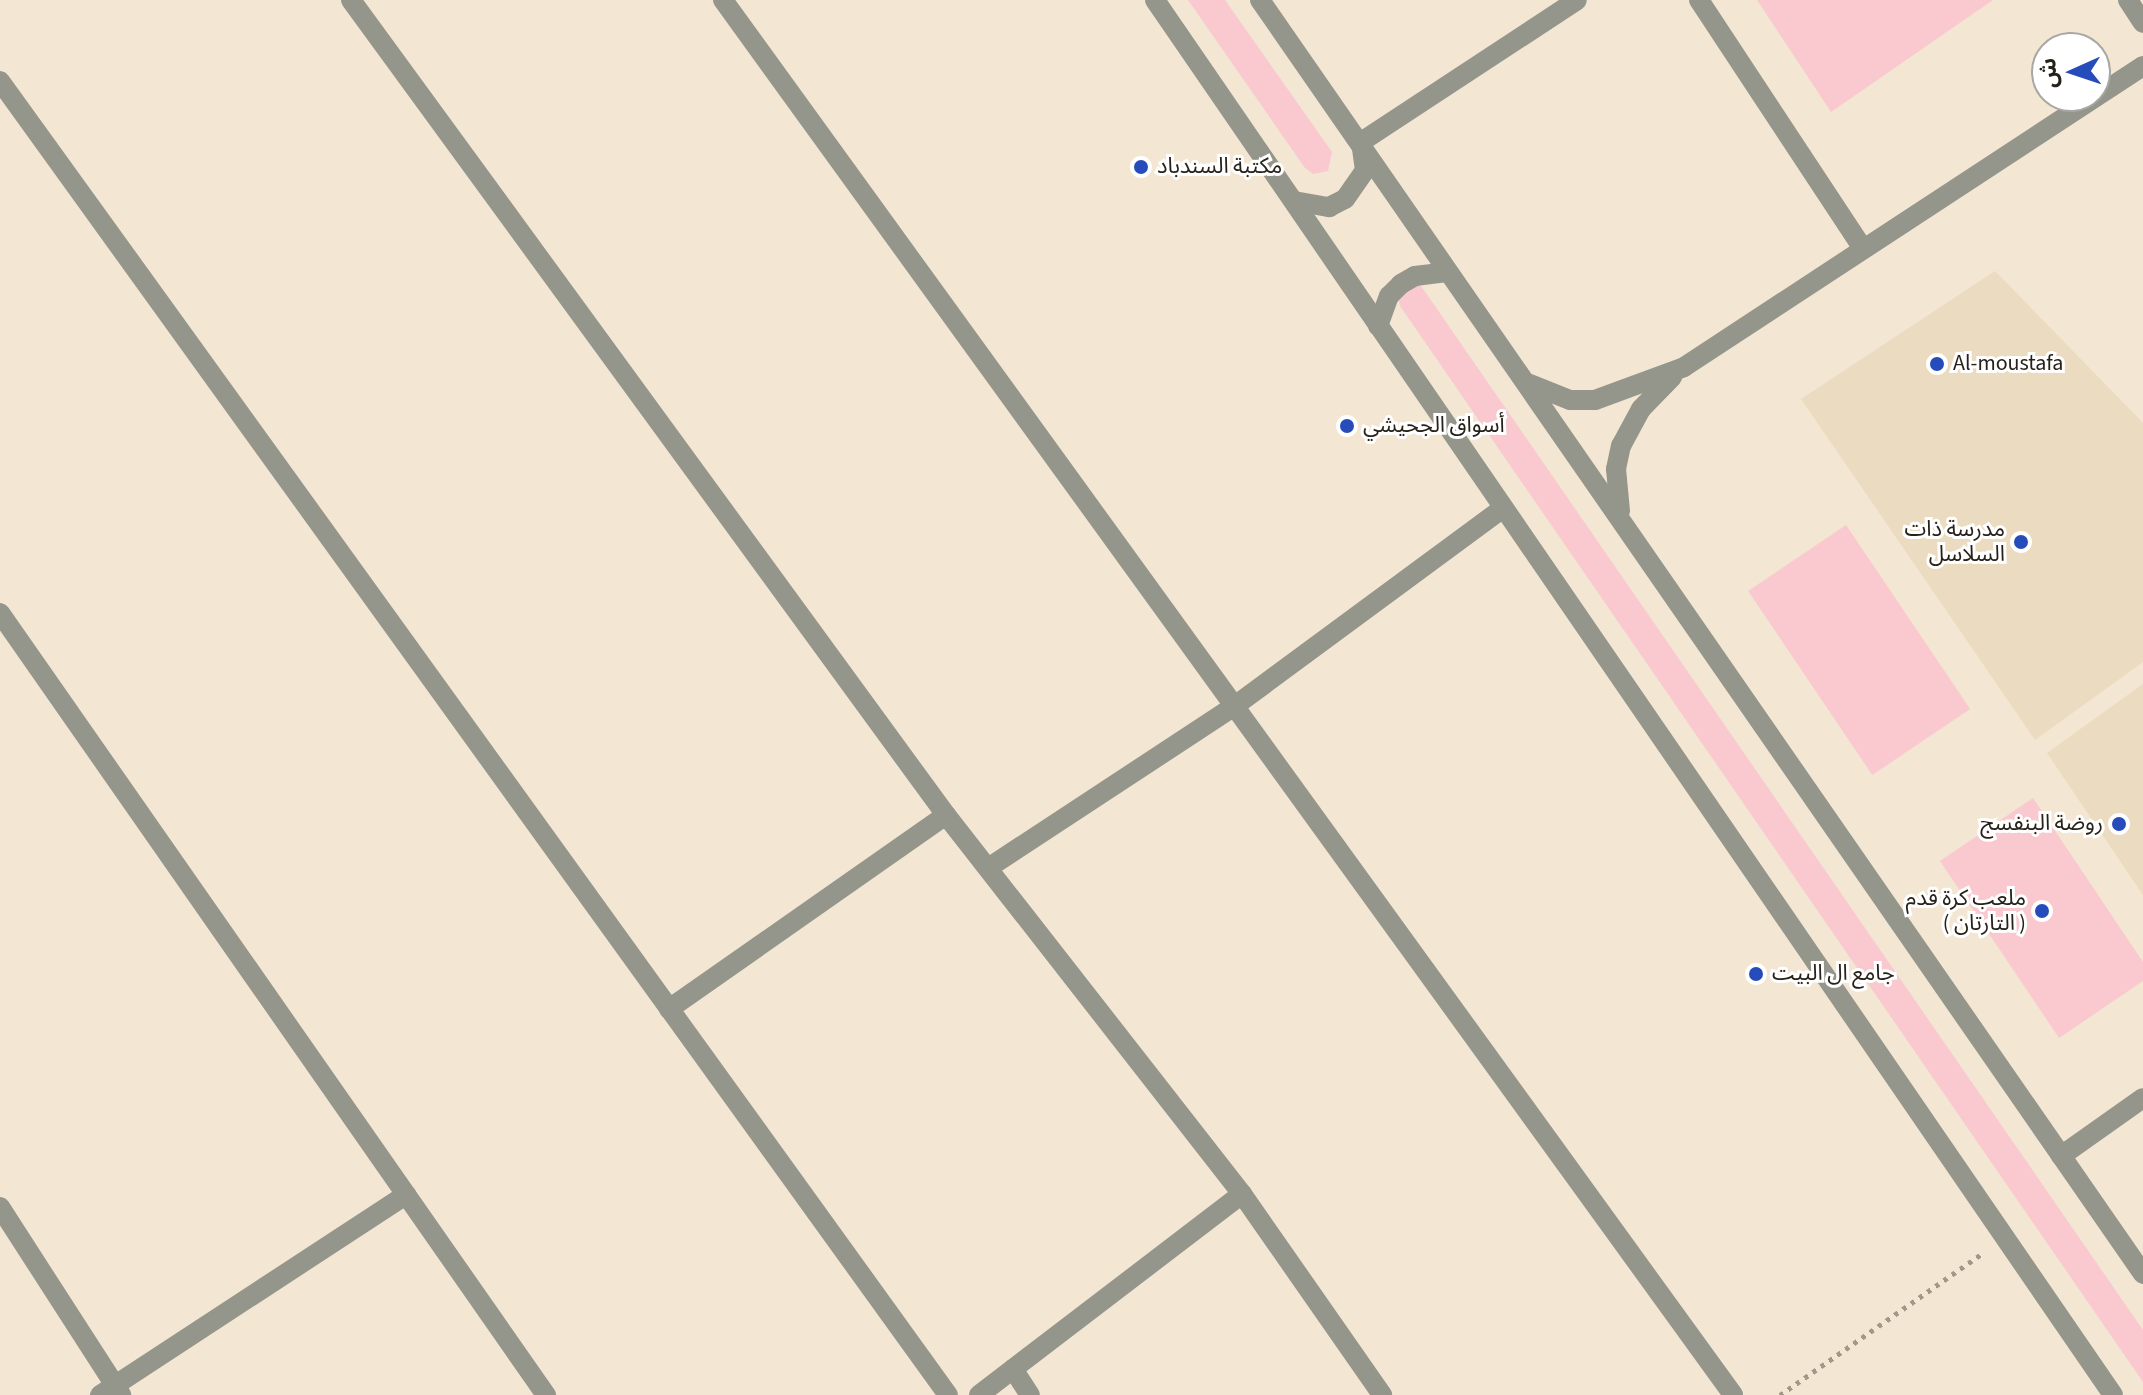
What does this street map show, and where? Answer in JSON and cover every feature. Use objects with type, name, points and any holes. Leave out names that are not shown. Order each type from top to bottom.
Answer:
[{"type":"street","points":[[351,0],[946,815],[1242,1194],[1382,1395]]},
{"type":"street","points":[[723,0],[1733,1395]]},
{"type":"street","points":[[1155,0],[2113,1395]]},
{"type":"street","points":[[1260,0],[1361,142],[1447,272],[1530,384],[2143,1274]]},
{"type":"street","points":[[1699,0],[1863,249]]},
{"type":"street","points":[[2128,0],[2143,23]]},
{"type":"street","points":[[1361,142],[1569,2]]},
{"type":"street","points":[[1621,517],[1616,469],[1621,446],[1641,409],[1684,367],[2143,66]]},
{"type":"street","points":[[0,81],[948,1395]]},
{"type":"street","points":[[1294,201],[1329,207],[1345,199],[1365,170],[1361,142]]},
{"type":"street","points":[[1378,326],[1389,296],[1401,284],[1415,276],[1447,272]]},
{"type":"street","points":[[1530,384],[1570,400],[1595,400],[1684,367]]},
{"type":"street","points":[[988,868],[1236,705],[1503,508]]},
{"type":"street","points":[[0,613],[546,1395]]},
{"type":"street","points":[[669,1009],[946,815]]},
{"type":"street","points":[[2061,1156],[2143,1098]]},
{"type":"street","points":[[979,1395],[1242,1194]]},
{"type":"street","points":[[0,1207],[112,1392],[406,1195]]},
{"type":"street","points":[[1013,1369],[1030,1395]]},
{"type":"path","points":[[1780,1395],[2005,1238]]},
{"type":"shaded area","points":[[1188,0],[1225,0],[1332,152],[1328,171],[1313,174],[1305,168]]},
{"type":"shaded area","points":[[1757,0],[1993,0],[1831,112]]},
{"type":"shaded area","name":"مدرسة ذات السلاسل","points":[[1995,271],[2143,423],[2143,662],[2035,740],[1801,399]]},
{"type":"shaded area","points":[[1419,283],[2143,1330],[2143,1382],[1400,306],[1398,297]]},
{"type":"shaded area","points":[[1846,525],[1970,709],[1872,775],[1748,591]]},
{"type":"shaded area","name":"روضة البنفسج","points":[[2143,684],[2143,895],[2047,753]]},
{"type":"shaded area","name":"ملعب كرة قدم ( التارتان )","points":[[2033,798],[2143,962],[2143,981],[2059,1038],[1940,861]]},
{"type":"place","name":"مكتبة السندباد","points":[[1141,167]]},
{"type":"place","name":"Al-moustafa","points":[[1937,364]]},
{"type":"place","name":"أسواق الجحيشي","points":[[1347,426]]},
{"type":"place","name":"مدرسة ذات السلاسل","points":[[2021,542]]},
{"type":"place","name":"روضة البنفسج","points":[[2119,824]]},
{"type":"place","name":"ملعب كرة قدم ( التارتان )","points":[[2042,911]]},
{"type":"place","name":"جامع ال البيت","points":[[1756,974]]}]
